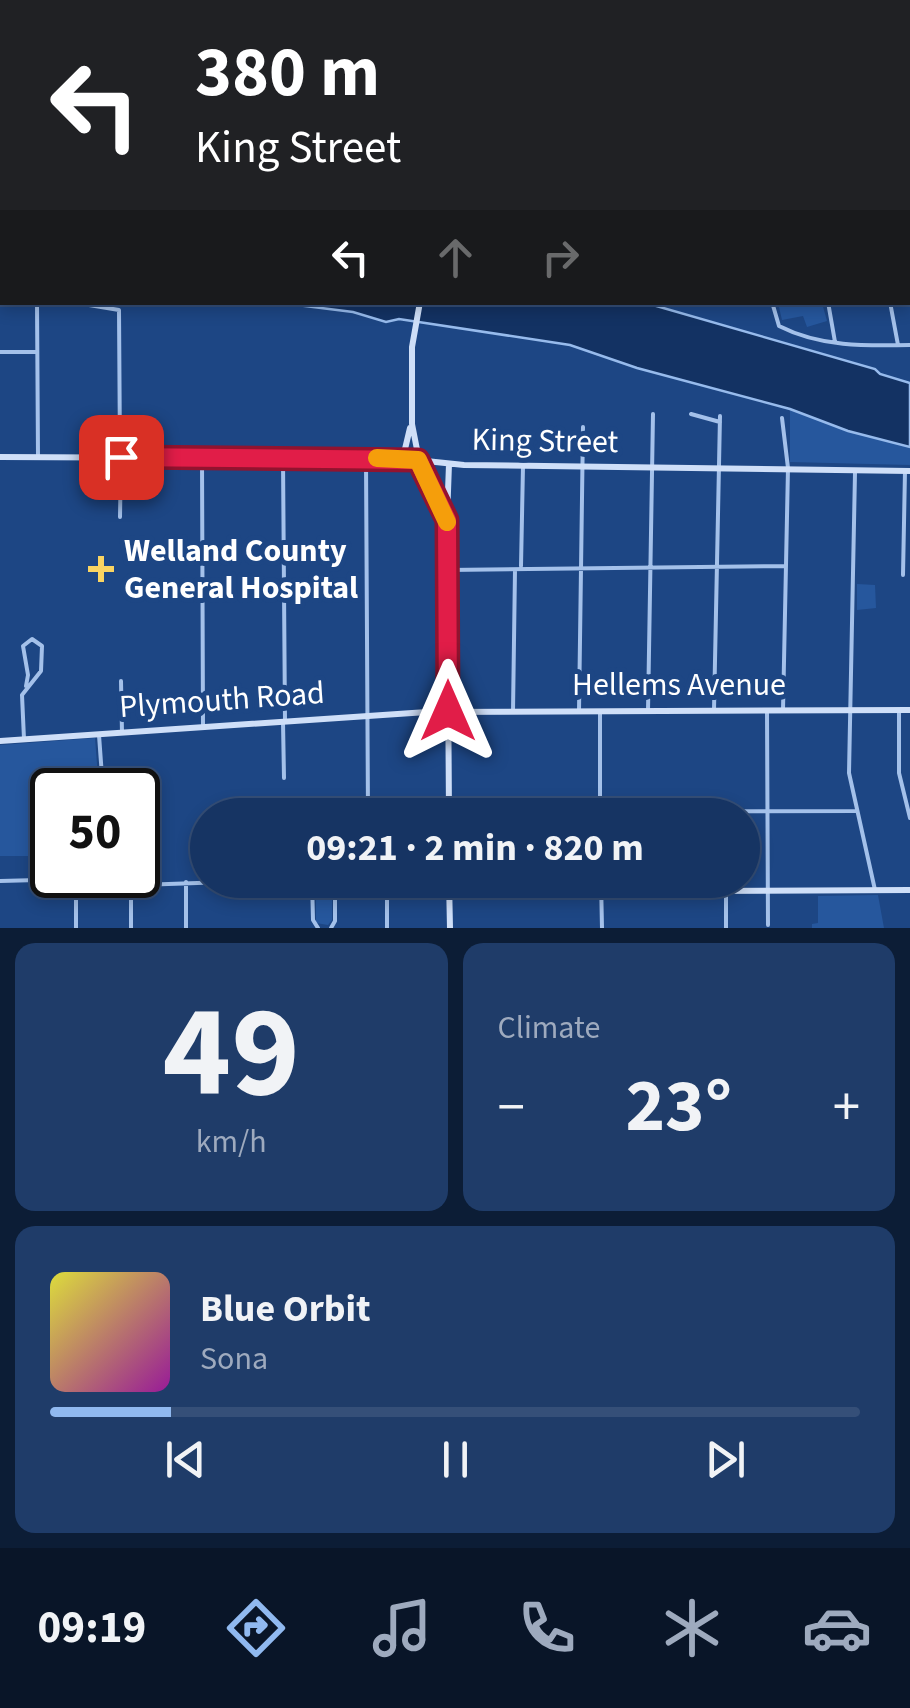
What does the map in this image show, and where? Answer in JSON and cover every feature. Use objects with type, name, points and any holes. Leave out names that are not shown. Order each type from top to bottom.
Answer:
[{"type":"main road","points":[[420,305],[412,361],[412,424],[418,460],[447,520]]},
{"type":"main road","points":[[391,458],[404,452],[412,424]]},
{"type":"main road","name":"King Street","points":[[0,457],[391,458],[523,466],[908,471]]},
{"type":"main road","points":[[449,464],[449,798]]},
{"type":"main road","name":"Hellems Avenue","points":[[448,711],[910,710]]},
{"type":"main road","name":"Plymouth Road","points":[[0,741],[448,711]]},
{"type":"main road","points":[[760,890],[910,890]]},
{"type":"main road","points":[[450,898],[450,928]]},
{"type":"street","points":[[37,305],[38,457]]},
{"type":"street","points":[[89,305],[119,310],[120,518]]},
{"type":"street","points":[[773,305],[779,326],[835,343],[910,345]]},
{"type":"street","points":[[829,305],[835,343]]},
{"type":"street","points":[[891,305],[898,345]]},
{"type":"street","points":[[0,352],[37,352]]},
{"type":"street","points":[[648,710],[653,414]]},
{"type":"street","points":[[692,414],[720,419],[714,710]]},
{"type":"street","points":[[782,418],[788,468],[782,710]]},
{"type":"street","points":[[579,711],[584,426]]},
{"type":"street","points":[[202,458],[204,726]]},
{"type":"street","points":[[284,458],[284,778]]},
{"type":"street","points":[[366,458],[368,798]]},
{"type":"street","points":[[513,710],[523,466]]},
{"type":"street","points":[[855,470],[849,773],[875,890]]},
{"type":"street","points":[[902,575],[908,471]]},
{"type":"street","points":[[448,570],[785,566]]},
{"type":"street","points":[[24,739],[22,699],[28,674],[24,645],[34,639],[42,648],[42,670],[26,686]]},
{"type":"street","points":[[120,681],[122,732]]},
{"type":"street","points":[[767,710],[768,925]]},
{"type":"street","points":[[898,710],[898,766],[910,818]]},
{"type":"street","points":[[600,711],[600,798]]},
{"type":"street","points":[[98,734],[100,768]]},
{"type":"street","points":[[760,810],[855,810]]},
{"type":"street","points":[[0,881],[30,879]]},
{"type":"street","points":[[186,882],[186,928]]},
{"type":"street","points":[[131,928],[131,893],[143,884],[190,882]]},
{"type":"street","points":[[76,898],[76,928]]},
{"type":"street","points":[[312,898],[312,920],[318,928]]},
{"type":"street","points":[[331,928],[336,921],[335,898]]},
{"type":"street","points":[[387,898],[388,928]]},
{"type":"street","points":[[602,898],[602,928]]},
{"type":"street","points":[[726,898],[726,928]]},
{"type":"shaded area","points":[[297,305],[653,305],[875,369],[910,383],[910,447],[570,345],[399,319],[386,322],[353,312]]},
{"type":"shaded area","points":[[778,305],[823,305],[827,321],[807,327],[803,316],[782,320]]},
{"type":"shaded area","points":[[790,409],[848,431],[910,447],[910,465],[790,462]]},
{"type":"shaded area","points":[[857,584],[875,585],[876,608],[857,610]]},
{"type":"shaded area","points":[[95,738],[97,768],[30,768],[30,856],[0,856],[0,745]]},
{"type":"shaded area","points":[[878,895],[884,928],[812,928],[812,924],[818,923],[818,896]]},
{"type":"shaded area","points":[[316,898],[332,898],[332,920],[328,925],[316,923]]},
{"type":"slow traffic","points":[[377,458],[418,460],[447,522]]},
{"type":"place","name":"Welland County General Hospital","points":[[101,569]]},
{"type":"route","points":[[121,457],[418,460],[447,520],[448,711]]}]
